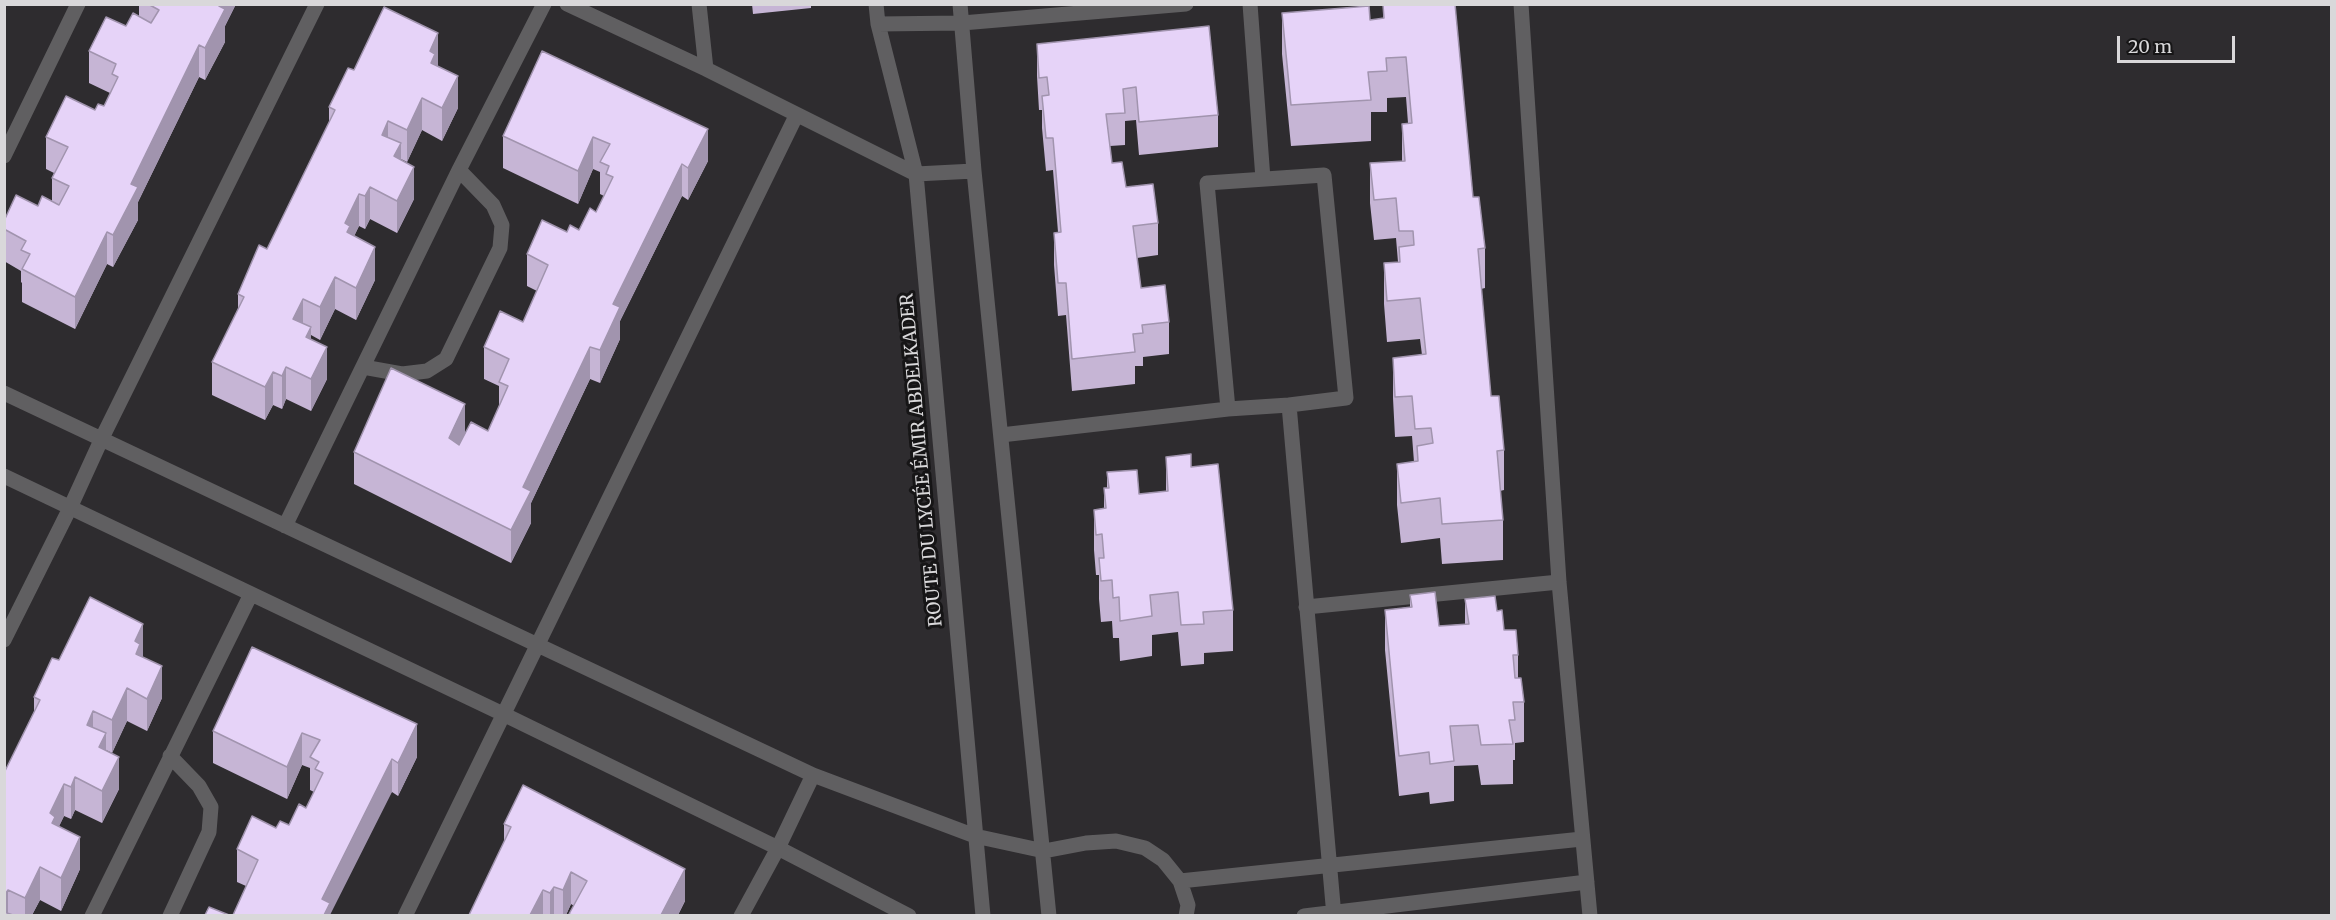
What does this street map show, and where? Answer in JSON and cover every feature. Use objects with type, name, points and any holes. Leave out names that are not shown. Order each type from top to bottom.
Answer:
[{"type":"street","points":[[4,156],[78,4]]},
{"type":"street","points":[[4,640],[317,4]]},
{"type":"street","points":[[285,526],[459,170],[544,4]]},
{"type":"street","points":[[567,4],[706,69],[916,174],[974,171]]},
{"type":"street","points":[[699,4],[706,69]]},
{"type":"street","name":"ROUTE DU LYCÉE ÉMIR ABDELKADER","points":[[876,4],[878,24],[916,174],[983,915]]},
{"type":"street","points":[[960,4],[974,171],[1049,915]]},
{"type":"street","points":[[878,24],[962,23],[1186,4]]},
{"type":"street","points":[[1250,4],[1263,179]]},
{"type":"street","points":[[1521,4],[1559,582],[1590,915]]},
{"type":"street","points":[[405,915],[796,116]]},
{"type":"street","points":[[363,367],[402,374],[427,371],[446,359],[500,248],[502,225],[493,205],[459,170]]},
{"type":"street","points":[[1002,435],[1346,398],[1324,175],[1207,183],[1228,409]]},
{"type":"street","points":[[4,393],[813,775],[975,836],[1044,851],[1086,843],[1116,841],[1145,848],[1163,860],[1180,881],[1188,905],[1186,915]]},
{"type":"street","points":[[1289,405],[1334,914]]},
{"type":"street","points":[[4,476],[503,714],[778,848],[909,915]]},
{"type":"street","points":[[1306,607],[1559,582]]},
{"type":"street","points":[[92,915],[251,594]]},
{"type":"street","points":[[170,756],[199,786],[211,807],[209,832],[170,915]]},
{"type":"street","points":[[741,915],[778,848],[813,775]]},
{"type":"street","points":[[1180,881],[1582,839]]},
{"type":"street","points":[[1304,915],[1334,914],[1587,882]]},
{"type":"building","points":[[148,4],[220,4],[219,6],[225,9],[205,48],[199,45],[131,184],[138,187],[113,235],[107,232],[75,297],[22,269],[30,254],[21,250],[26,241],[4,229],[4,221],[16,195],[38,206],[42,196],[59,205],[69,186],[52,178],[68,147],[46,137],[66,96],[95,110],[98,104],[104,106],[118,77],[112,74],[116,64],[89,51],[106,17],[126,26],[133,13],[151,23],[159,10]]},
{"type":"building","points":[[1455,4],[1473,197],[1479,197],[1485,248],[1478,249],[1491,396],[1499,396],[1504,450],[1497,451],[1503,520],[1442,524],[1440,498],[1401,503],[1397,464],[1418,461],[1417,446],[1433,443],[1431,428],[1415,429],[1412,396],[1395,397],[1393,358],[1426,354],[1420,298],[1387,301],[1384,263],[1400,262],[1399,247],[1414,245],[1413,231],[1399,231],[1396,198],[1374,200],[1370,163],[1405,161],[1402,124],[1412,123],[1406,57],[1386,58],[1387,71],[1368,72],[1371,100],[1291,105],[1282,13],[1369,6],[1370,20],[1384,18],[1383,5]]},
{"type":"building","points":[[384,7],[438,33],[430,51],[435,54],[431,63],[458,76],[442,108],[422,98],[407,130],[388,121],[382,135],[401,143],[394,156],[414,167],[397,201],[370,187],[365,196],[359,194],[345,223],[350,226],[347,232],[375,247],[356,288],[335,277],[320,307],[303,299],[293,319],[311,327],[306,337],[327,347],[311,379],[286,367],[282,376],[273,372],[265,387],[212,362],[244,297],[238,294],[259,245],[267,249],[335,110],[329,107],[348,68],[354,70]]},
{"type":"building","points":[[1209,26],[1218,115],[1139,122],[1136,87],[1123,89],[1125,113],[1106,114],[1112,163],[1122,162],[1126,187],[1153,184],[1158,223],[1133,226],[1141,288],[1165,285],[1169,322],[1142,325],[1143,333],[1133,334],[1135,352],[1072,359],[1066,283],[1058,283],[1054,233],[1061,232],[1053,138],[1046,138],[1042,96],[1049,95],[1047,77],[1039,78],[1037,44]]},
{"type":"building","points":[[542,51],[708,129],[688,168],[682,164],[613,304],[620,307],[600,350],[590,347],[523,487],[531,491],[511,530],[354,452],[391,368],[465,404],[449,438],[459,445],[471,422],[488,431],[508,386],[499,382],[509,359],[484,347],[500,311],[523,322],[548,265],[527,254],[542,220],[567,232],[570,225],[579,230],[590,208],[596,212],[613,177],[606,174],[609,166],[600,162],[610,144],[593,137],[578,171],[503,136]]},
{"type":"building","points":[[1191,454],[1191,467],[1218,464],[1233,610],[1203,612],[1204,624],[1181,625],[1178,592],[1150,595],[1152,616],[1120,621],[1119,597],[1113,598],[1112,580],[1101,581],[1099,558],[1104,558],[1102,534],[1096,535],[1094,510],[1106,508],[1104,488],[1109,488],[1107,472],[1137,470],[1139,494],[1168,491],[1166,457]]},
{"type":"building","points":[[1435,592],[1439,626],[1469,624],[1465,599],[1495,596],[1497,611],[1502,610],[1504,630],[1516,630],[1518,655],[1513,655],[1515,678],[1521,678],[1524,702],[1513,702],[1515,720],[1509,720],[1513,744],[1481,745],[1478,725],[1450,726],[1454,761],[1430,764],[1429,752],[1399,756],[1385,610],[1412,607],[1410,595]]},
{"type":"building","points":[[90,597],[143,624],[135,641],[140,644],[136,654],[162,666],[147,699],[127,688],[112,720],[93,711],[87,725],[106,733],[99,747],[119,757],[102,791],[75,777],[71,787],[64,784],[50,813],[55,817],[52,823],[80,837],[61,878],[40,867],[25,898],[8,890],[4,896],[4,773],[40,700],[34,697],[52,658],[59,660]]},
{"type":"building","points":[[252,647],[417,724],[398,763],[392,759],[322,899],[330,903],[324,915],[233,915],[258,860],[237,849],[252,816],[276,828],[280,821],[289,825],[299,804],[306,808],[323,773],[315,769],[319,762],[310,757],[320,740],[302,733],[287,767],[213,731]]},
{"type":"building","points":[[523,785],[685,869],[661,915],[569,914],[587,881],[571,872],[563,890],[554,887],[550,893],[543,890],[530,915],[469,915],[511,827],[504,824]]},
{"type":"building","points":[[209,907],[229,915],[205,915]]}]
